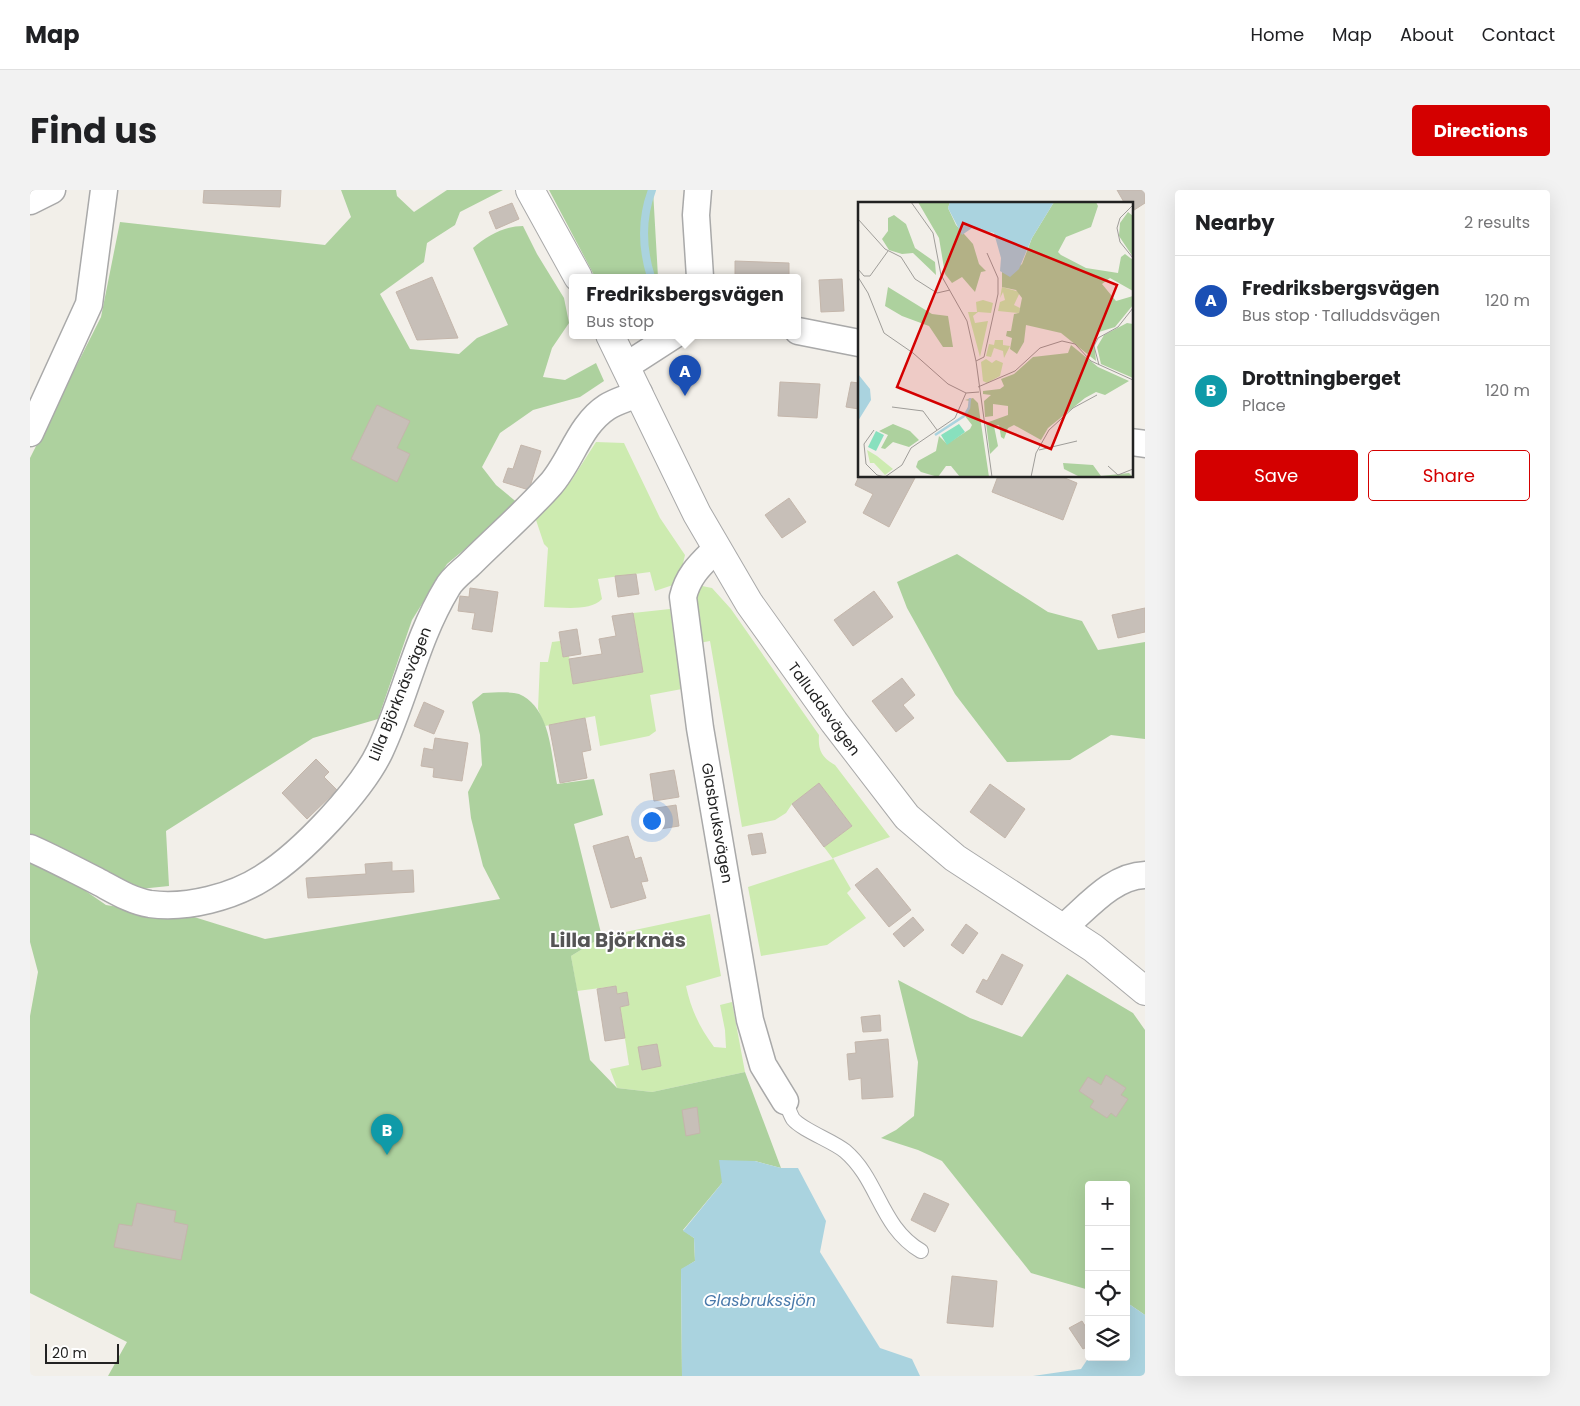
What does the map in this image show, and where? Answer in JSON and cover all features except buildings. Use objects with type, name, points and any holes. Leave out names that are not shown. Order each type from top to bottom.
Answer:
[{"type":"street","points":[[30,200],[52,190]]},
{"type":"street","points":[[30,432],[89,304],[104,190]]},
{"type":"street","points":[[530,190],[576,274]]},
{"type":"street","points":[[698,190],[696,215],[700,274]]},
{"type":"street","points":[[801,332],[858,343]]},
{"type":"street","name":"Talluddsvägen","points":[[612,339],[716,549],[776,642],[863,762],[907,817],[954,858],[1093,948],[1145,992]]},
{"type":"street","points":[[626,366],[668,339]]},
{"type":"street","name":"Lilla Björknäsvägen","points":[[30,848],[129,898],[149,904],[178,905],[209,899],[236,890],[264,877],[287,860],[357,790],[372,767],[405,688],[422,639],[448,585],[530,508],[554,482],[589,424],[606,408],[639,393]]},
{"type":"street","points":[[1132,442],[1145,444]]},
{"type":"street","name":"Glasbruksvägen","points":[[716,549],[693,572],[683,596],[700,728],[750,1020],[764,1065],[785,1101]]},
{"type":"street","points":[[1063,928],[1118,881],[1135,875],[1145,875]]},
{"type":"lane","points":[[785,1101],[794,1119],[846,1152],[864,1174],[895,1230],[908,1244],[921,1251]]},
{"type":"green space","points":[[341,190],[396,190],[397,196],[414,212],[447,190],[503,190],[460,212],[455,225],[427,243],[424,262],[380,294],[410,349],[459,354],[477,338],[508,325],[473,248],[496,232],[516,226],[523,226],[537,254],[564,298],[569,323],[552,348],[543,377],[565,380],[596,363],[604,381],[580,397],[533,410],[500,433],[482,467],[496,485],[519,504],[447,564],[412,620],[378,719],[313,738],[166,831],[169,886],[130,890],[52,844],[30,837],[30,458],[101,317],[120,222],[325,245],[351,217]]},
{"type":"green space","points":[[549,190],[653,190],[658,274],[593,274]]},
{"type":"green space","points":[[596,442],[624,443],[660,518],[685,555],[681,572],[673,585],[655,591],[650,572],[598,579],[602,599],[597,603],[575,608],[544,607],[548,548],[544,544],[535,517],[571,481]]},
{"type":"green space","points":[[957,554],[1048,612],[1082,621],[1098,650],[1145,642],[1145,739],[1111,735],[1070,760],[1007,762],[955,694],[907,608],[897,582]]},
{"type":"green space","points":[[702,586],[712,588],[731,609],[819,735],[821,753],[835,765],[890,837],[833,858],[851,889],[847,893],[866,918],[827,945],[761,956],[748,887],[833,859],[824,847],[852,826],[819,783],[792,804],[786,813],[775,820],[742,827],[710,641],[699,643],[696,613],[697,591]]},
{"type":"green space","points":[[670,609],[682,689],[650,695],[656,731],[649,736],[600,746],[595,716],[545,726],[538,709],[540,662],[548,662],[552,642],[560,641],[563,657],[569,656],[573,684],[643,672],[633,613]]},
{"type":"green space","points":[[506,692],[519,694],[530,701],[538,710],[548,733],[557,784],[594,779],[603,815],[574,824],[602,937],[571,956],[590,1060],[617,1088],[652,1092],[745,1072],[781,1168],[755,1161],[722,1183],[683,1230],[694,1238],[695,1261],[681,1270],[682,1376],[108,1376],[127,1342],[30,1293],[30,1016],[38,972],[30,942],[30,859],[48,865],[106,905],[162,914],[178,912],[265,939],[500,899],[483,866],[471,818],[468,792],[482,765],[480,735],[472,702],[483,693]]},
{"type":"green space","points":[[710,914],[721,976],[686,986],[697,1018],[704,1033],[714,1047],[726,1048],[720,1005],[732,1002],[745,1072],[652,1092],[617,1088],[610,1069],[629,1065],[620,1007],[629,1005],[627,993],[617,994],[616,986],[577,991],[571,956],[602,937]]},
{"type":"green space","points":[[1067,974],[1133,1013],[1145,1030],[1145,1315],[1130,1305],[1130,1181],[1085,1181],[1085,1289],[1031,1273],[942,1161],[918,1150],[881,1138],[896,1130],[914,1116],[918,1062],[898,980],[970,1018],[1022,1037]]},
{"type":"water","name":"Glasbrukssjön","points":[[719,1160],[755,1161],[781,1168],[798,1168],[826,1221],[820,1252],[880,1348],[912,1359],[920,1376],[682,1376],[681,1269],[695,1261],[694,1238],[683,1231],[722,1183]]},
{"type":"water","points":[[1130,1305],[1145,1315],[1145,1376],[1033,1376],[1081,1369],[1086,1361],[1130,1361]]},
{"type":"waterway","points":[[650,274],[644,244],[644,223],[652,190]]},
{"type":"place","name":"Fredriksbergsvägen","points":[[685,396]]},
{"type":"place","name":"Drottningberget","points":[[387,1155]]},
{"type":"district","name":"Lilla Björknäs","points":[[618,940]]}]
